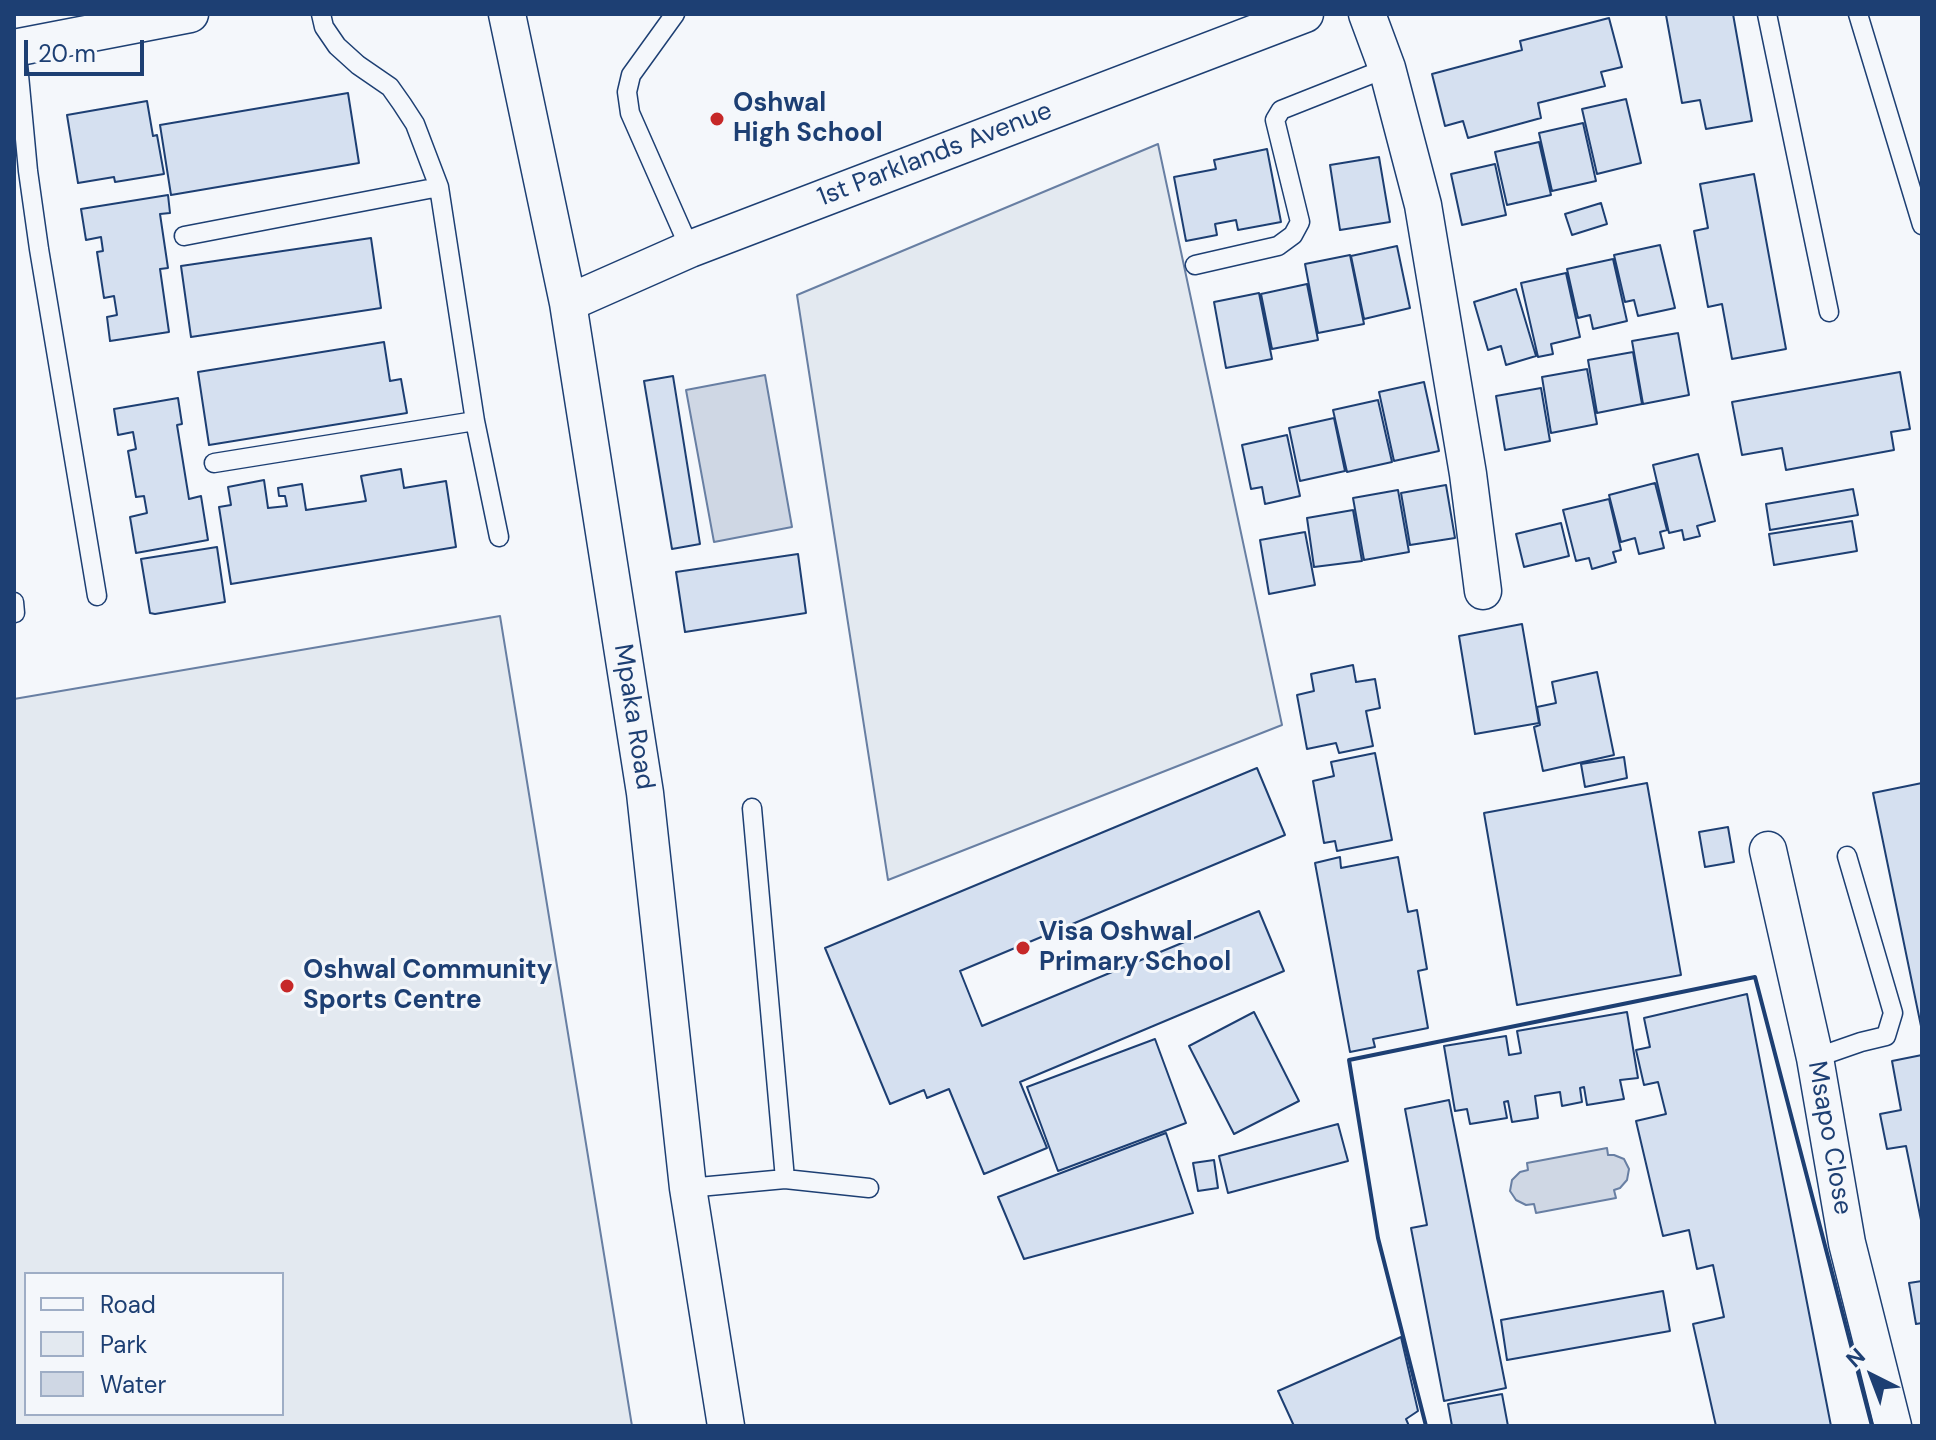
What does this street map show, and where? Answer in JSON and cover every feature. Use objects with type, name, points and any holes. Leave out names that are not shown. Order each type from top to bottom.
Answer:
[{"type":"street","points":[[15,43],[190,14]]},
{"type":"street","name":"Mpaka Road","points":[[507,14],[568,303],[645,793],[688,1188],[726,1426]]},
{"type":"street","name":"1st Parklands Avenue","points":[[568,303],[690,249],[1305,14]]},
{"type":"street","points":[[1367,14],[1387,68],[1423,205],[1468,474],[1483,591]]},
{"type":"street","name":"Msapo Close","points":[[1768,850],[1815,1058],[1847,1243],[1893,1426]]},
{"type":"lane","points":[[321,14],[324,27],[344,54],[390,87],[415,124],[439,187],[475,421],[499,537]]},
{"type":"lane","points":[[675,14],[631,75],[627,92],[630,113],[690,249]]},
{"type":"lane","points":[[1767,14],[1829,312]]},
{"type":"lane","points":[[1858,14],[1922,225]]},
{"type":"lane","points":[[15,43],[37,233],[97,596]]},
{"type":"lane","points":[[1195,265],[1278,246],[1293,235],[1300,222],[1275,120],[1281,110],[1387,68]]},
{"type":"lane","points":[[184,236],[439,187]]},
{"type":"lane","points":[[214,463],[475,421]]},
{"type":"lane","points":[[752,808],[785,1179]]},
{"type":"lane","points":[[1815,1058],[1886,1036],[1893,1013],[1847,856]]},
{"type":"lane","points":[[688,1188],[785,1179],[869,1188]]},
{"type":"green space","points":[[1158,144],[1282,725],[888,880],[797,295]]},
{"type":"green space","name":"Oshwal Community Sports Centre","points":[[500,616],[632,1426],[14,1426],[14,699]]},
{"type":"water","points":[[765,375],[792,527],[714,542],[686,390]]},
{"type":"water","points":[[1607,1148],[1608,1155],[1624,1159],[1629,1169],[1627,1180],[1614,1190],[1616,1198],[1536,1213],[1534,1204],[1526,1205],[1516,1200],[1510,1191],[1512,1180],[1520,1172],[1528,1170],[1527,1163]]},
{"type":"building","points":[[1733,14],[1752,121],[1706,129],[1700,100],[1682,103],[1666,15]]},
{"type":"building","points":[[1609,18],[1622,67],[1601,72],[1605,86],[1538,103],[1541,118],[1468,138],[1463,121],[1445,126],[1432,74],[1522,50],[1520,41]]},
{"type":"building","points":[[348,93],[359,163],[171,195],[160,125]]},
{"type":"building","points":[[1626,99],[1641,163],[1597,174],[1582,109]]},
{"type":"building","points":[[147,101],[164,174],[115,182],[114,177],[78,183],[67,115]]},
{"type":"building","points":[[1583,123],[1596,181],[1552,191],[1539,133]]},
{"type":"building","points":[[1539,142],[1551,195],[1507,205],[1495,152]]},
{"type":"building","points":[[1267,149],[1281,222],[1238,230],[1236,220],[1215,224],[1217,235],[1186,241],[1174,177],[1216,169],[1214,160]]},
{"type":"building","points":[[1379,157],[1390,222],[1340,230],[1330,165]]},
{"type":"building","points":[[1495,164],[1506,215],[1462,225],[1451,174]]},
{"type":"building","points":[[1754,174],[1786,349],[1732,359],[1722,304],[1708,307],[1694,231],[1708,228],[1700,184]]},
{"type":"building","points":[[168,195],[170,213],[160,214],[168,268],[160,269],[169,332],[110,341],[107,317],[117,315],[114,296],[104,298],[97,252],[103,251],[101,237],[86,240],[81,209]]},
{"type":"building","points":[[1601,203],[1607,224],[1572,235],[1565,214]]},
{"type":"building","points":[[371,238],[381,308],[191,337],[181,266]]},
{"type":"building","points":[[1660,245],[1675,308],[1638,316],[1634,300],[1625,302],[1614,255]]},
{"type":"building","points":[[1397,246],[1410,308],[1364,319],[1351,256]]},
{"type":"building","points":[[1350,255],[1364,324],[1318,333],[1305,264]]},
{"type":"building","points":[[1613,259],[1627,321],[1593,329],[1590,315],[1578,318],[1567,269]]},
{"type":"building","points":[[1566,273],[1580,337],[1551,344],[1553,354],[1538,357],[1521,283]]},
{"type":"building","points":[[1307,284],[1318,340],[1272,349],[1261,294]]},
{"type":"building","points":[[1516,289],[1536,356],[1506,365],[1501,346],[1488,350],[1474,302]]},
{"type":"building","points":[[1259,293],[1272,359],[1226,368],[1214,302]]},
{"type":"building","points":[[1678,333],[1689,395],[1643,404],[1632,341]]},
{"type":"building","points":[[384,342],[390,381],[401,379],[407,413],[209,445],[198,372]]},
{"type":"building","points":[[1633,352],[1642,404],[1597,413],[1588,360]]},
{"type":"building","points":[[1587,369],[1597,424],[1551,433],[1542,377]]},
{"type":"building","points":[[1900,372],[1910,429],[1891,432],[1894,450],[1786,470],[1782,448],[1742,455],[1732,402]]},
{"type":"building","points":[[673,376],[700,544],[672,549],[644,381]]},
{"type":"building","points":[[1424,382],[1439,451],[1394,461],[1379,392]]},
{"type":"building","points":[[1541,388],[1550,441],[1505,450],[1496,396]]},
{"type":"building","points":[[178,398],[182,424],[177,425],[189,499],[201,496],[208,540],[136,553],[130,517],[147,513],[144,496],[136,497],[128,451],[136,449],[133,432],[118,435],[114,409]]},
{"type":"building","points":[[1378,400],[1392,462],[1347,472],[1333,410]]},
{"type":"building","points":[[1334,418],[1345,471],[1300,481],[1289,428]]},
{"type":"building","points":[[1287,435],[1300,496],[1265,504],[1262,487],[1251,489],[1242,445]]},
{"type":"building","points":[[1698,454],[1715,521],[1697,526],[1700,536],[1684,540],[1682,530],[1669,533],[1653,465]]},
{"type":"building","points":[[401,469],[404,488],[446,481],[456,547],[231,584],[219,507],[231,505],[228,487],[264,480],[268,508],[287,506],[285,496],[279,496],[278,488],[302,484],[306,510],[366,501],[361,476]]},
{"type":"building","points":[[1655,483],[1667,530],[1660,532],[1664,548],[1639,554],[1635,538],[1621,542],[1609,495]]},
{"type":"building","points":[[1446,485],[1455,538],[1410,545],[1401,493]]},
{"type":"building","points":[[1853,489],[1858,515],[1770,530],[1766,504]]},
{"type":"building","points":[[1398,490],[1409,552],[1364,560],[1353,498]]},
{"type":"building","points":[[1609,499],[1621,550],[1613,552],[1616,562],[1592,569],[1589,558],[1576,561],[1563,510]]},
{"type":"building","points":[[1353,510],[1362,561],[1314,567],[1307,518]]},
{"type":"building","points":[[1852,521],[1857,551],[1774,565],[1769,534]]},
{"type":"building","points":[[1561,523],[1569,556],[1524,567],[1516,534]]},
{"type":"building","points":[[1305,532],[1315,585],[1269,594],[1260,540]]},
{"type":"building","points":[[217,547],[225,602],[150,613],[141,559]]},
{"type":"building","points":[[798,554],[806,613],[685,632],[676,572]]},
{"type":"building","points":[[1522,624],[1539,723],[1475,734],[1459,636]]},
{"type":"building","points":[[1353,665],[1356,682],[1375,679],[1380,708],[1366,711],[1373,746],[1339,753],[1336,743],[1307,749],[1297,695],[1314,691],[1311,674]]},
{"type":"building","points":[[1597,672],[1614,755],[1543,771],[1534,727],[1540,725],[1537,707],[1556,703],[1552,682]]},
{"type":"building","points":[[1375,753],[1392,840],[1337,851],[1335,841],[1324,843],[1313,781],[1334,776],[1331,762]]},
{"type":"building","points":[[1624,757],[1627,778],[1585,787],[1581,764]]},
{"type":"building","points":[[1257,768],[1285,835],[960,971],[982,1026],[1259,911],[1284,971],[1020,1082],[1047,1148],[984,1174],[949,1089],[927,1098],[924,1090],[890,1104],[825,948]]},
{"type":"building","points":[[1647,783],[1681,975],[1517,1005],[1484,813]]},
{"type":"building","points":[[1922,783],[1922,1031],[1873,793]]},
{"type":"building","points":[[1728,827],[1734,862],[1705,867],[1699,832]]},
{"type":"building","points":[[1340,857],[1341,868],[1398,857],[1408,912],[1417,910],[1427,969],[1418,971],[1428,1028],[1373,1039],[1375,1047],[1350,1052],[1315,863]]},
{"type":"building","points":[[1747,994],[1831,1426],[1716,1426],[1693,1324],[1724,1317],[1713,1265],[1697,1269],[1689,1230],[1663,1236],[1636,1121],[1666,1114],[1658,1082],[1644,1085],[1636,1050],[1650,1047],[1644,1018]]},
{"type":"building","points":[[1254,1012],[1299,1101],[1234,1134],[1189,1046]]},
{"type":"building","points":[[1627,1012],[1638,1078],[1620,1080],[1624,1099],[1587,1105],[1584,1087],[1580,1088],[1582,1102],[1562,1106],[1560,1092],[1535,1096],[1538,1118],[1512,1122],[1508,1101],[1504,1102],[1507,1118],[1470,1124],[1467,1109],[1455,1111],[1444,1046],[1506,1036],[1509,1055],[1521,1053],[1517,1031]]},
{"type":"building","points":[[1155,1039],[1186,1123],[1058,1171],[1027,1087]]},
{"type":"building","points":[[1922,1055],[1922,1225],[1906,1146],[1887,1149],[1880,1114],[1901,1110],[1892,1061]]},
{"type":"building","points":[[1449,1100],[1506,1388],[1444,1401],[1411,1228],[1427,1225],[1405,1109]]},
{"type":"building","points":[[1338,1124],[1348,1161],[1228,1193],[1219,1156]]},
{"type":"building","points":[[1166,1133],[1193,1213],[1024,1259],[998,1197]]},
{"type":"building","points":[[1214,1160],[1218,1188],[1198,1191],[1193,1163]]},
{"type":"building","points":[[1922,1281],[1922,1323],[1916,1324],[1909,1283]]},
{"type":"building","points":[[1663,1291],[1670,1331],[1507,1360],[1501,1320]]},
{"type":"building","points":[[1401,1337],[1418,1411],[1406,1419],[1409,1426],[1294,1426],[1278,1391]]},
{"type":"building","points":[[1502,1394],[1508,1426],[1452,1426],[1448,1404]]},
{"type":"wall","points":[[1426,1426],[1378,1238],[1349,1060],[1755,977],[1872,1426]]},
{"type":"place","name":"Oshwal High School","points":[[717,119]]},
{"type":"place","name":"Visa Oshwal Primary School","points":[[1023,948]]},
{"type":"place","name":"Oshwal Community Sports Centre","points":[[287,986]]}]
